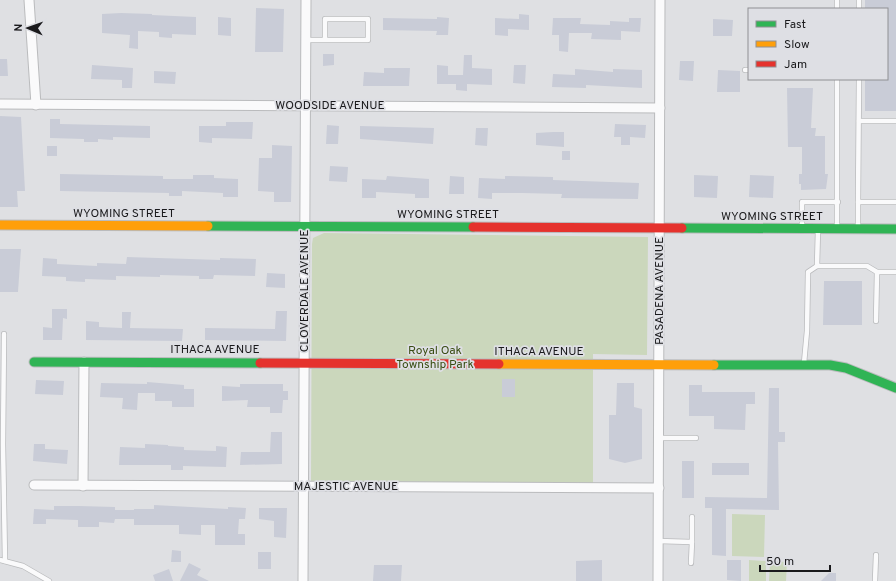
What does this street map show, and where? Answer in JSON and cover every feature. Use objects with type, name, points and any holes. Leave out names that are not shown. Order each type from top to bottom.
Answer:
[{"type":"street","points":[[29,0],[36,104]]},
{"type":"street","name":"CLOVERDALE AVENUE","points":[[304,581],[306,0]]},
{"type":"street","name":"PASADENA AVENUE","points":[[658,581],[661,228],[660,0]]},
{"type":"street","name":"WOODSIDE AVENUE","points":[[0,104],[660,108]]},
{"type":"street","name":"WYOMING STREET","points":[[0,225],[896,229]]},
{"type":"street","name":"ITHACA AVENUE","points":[[34,362],[830,365],[846,368],[896,388]]},
{"type":"street","points":[[83,486],[84,362]]},
{"type":"street","name":"MAJESTIC AVENUE","points":[[34,485],[659,488]]},
{"type":"lane","points":[[306,40],[325,40],[368,40],[368,19],[325,19],[325,40]]},
{"type":"lane","points":[[837,80],[837,229]]},
{"type":"lane","points":[[858,229],[859,80]]},
{"type":"lane","points":[[859,121],[896,121]]},
{"type":"lane","points":[[802,229],[802,202],[838,202]]},
{"type":"lane","points":[[858,202],[896,202]]},
{"type":"lane","points":[[817,266],[818,229]]},
{"type":"lane","points":[[804,365],[807,331],[808,272],[817,266],[867,266],[877,272],[896,272]]},
{"type":"lane","points":[[876,321],[877,272]]},
{"type":"lane","points":[[4,334],[3,560],[23,566],[49,581]]},
{"type":"lane","points":[[659,438],[696,438]]},
{"type":"lane","points":[[691,563],[692,517]]},
{"type":"lane","points":[[658,541],[692,542]]},
{"type":"lane","points":[[875,581],[876,555]]},
{"type":"green space","name":"Royal Oak Township Park","points":[[324,233],[648,237],[647,355],[593,354],[593,483],[311,481],[312,244],[313,238]]},
{"type":"green space","points":[[732,514],[765,515],[764,557],[732,556]]},
{"type":"green space","points":[[749,560],[766,561],[766,581],[749,581]]},
{"type":"green space","points":[[770,561],[787,562],[786,581],[769,581]]},
{"type":"building","points":[[865,0],[896,0],[896,111],[865,111],[865,80],[888,80],[888,8],[865,8]]},
{"type":"building","points":[[256,8],[284,9],[283,52],[255,52]]},
{"type":"building","points":[[121,13],[196,17],[196,35],[172,34],[172,38],[159,37],[159,32],[138,31],[138,49],[129,48],[130,35],[102,33],[102,14]]},
{"type":"building","points":[[519,14],[529,15],[529,30],[508,29],[508,36],[495,35],[495,18],[519,19]]},
{"type":"building","points":[[218,17],[231,18],[231,36],[218,35]]},
{"type":"building","points":[[437,17],[449,18],[448,35],[436,35],[437,31],[383,30],[383,18],[437,19]]},
{"type":"building","points":[[553,18],[581,18],[580,24],[610,25],[610,21],[629,22],[629,18],[641,18],[640,32],[621,31],[621,40],[591,39],[592,33],[569,33],[568,52],[559,51],[559,35],[552,35]]},
{"type":"building","points":[[713,19],[733,20],[732,36],[713,36]]},
{"type":"building","points":[[323,54],[334,54],[334,65],[323,66]]},
{"type":"building","points":[[464,55],[472,55],[472,68],[492,69],[492,85],[467,84],[467,91],[456,90],[456,84],[437,84],[437,65],[448,66],[448,75],[463,75]]},
{"type":"building","points":[[0,59],[7,59],[8,76],[0,76]]},
{"type":"building","points":[[680,61],[694,61],[693,81],[679,80]]},
{"type":"building","points":[[92,65],[133,68],[132,88],[122,88],[122,80],[91,79]]},
{"type":"building","points":[[514,65],[526,65],[525,84],[513,83]]},
{"type":"building","points":[[384,68],[410,68],[409,86],[363,86],[364,72],[384,73]]},
{"type":"building","points":[[575,69],[613,72],[613,69],[642,70],[642,88],[586,85],[586,88],[552,87],[553,74],[575,75]]},
{"type":"building","points":[[718,70],[740,71],[740,92],[717,92]]},
{"type":"building","points":[[154,71],[176,72],[175,84],[154,83]]},
{"type":"building","points":[[787,88],[813,88],[811,128],[816,128],[815,136],[825,136],[825,174],[828,174],[826,189],[801,190],[801,184],[799,184],[799,174],[802,174],[802,147],[788,147]]},
{"type":"building","points":[[0,116],[21,117],[25,191],[17,191],[18,207],[0,207]]},
{"type":"building","points":[[50,119],[60,119],[60,124],[150,126],[150,138],[113,137],[113,140],[98,139],[98,142],[84,142],[84,139],[50,138]]},
{"type":"building","points":[[226,122],[253,122],[252,139],[212,138],[212,143],[199,142],[199,126],[226,126]]},
{"type":"building","points":[[615,124],[646,125],[645,138],[630,137],[630,145],[621,145],[621,137],[614,137]]},
{"type":"building","points":[[327,125],[339,126],[338,144],[326,144]]},
{"type":"building","points":[[360,126],[434,128],[433,144],[360,139]]},
{"type":"building","points":[[476,128],[488,128],[487,146],[475,145]]},
{"type":"building","points":[[564,132],[564,147],[536,145],[536,133]]},
{"type":"building","points":[[272,145],[292,146],[291,202],[274,202],[274,192],[258,191],[259,158],[272,158]]},
{"type":"building","points":[[47,146],[57,146],[57,156],[47,156]]},
{"type":"building","points":[[562,151],[570,151],[570,160],[562,160]]},
{"type":"building","points":[[330,166],[348,167],[347,182],[329,181]]},
{"type":"building","points":[[60,174],[163,176],[163,179],[193,179],[193,175],[214,175],[214,178],[238,179],[238,197],[223,197],[223,193],[182,191],[182,196],[169,196],[169,193],[60,191]]},
{"type":"building","points":[[694,175],[718,176],[717,198],[694,197]]},
{"type":"building","points":[[750,175],[774,176],[773,198],[749,197]]},
{"type":"building","points":[[387,176],[429,179],[429,198],[415,198],[415,194],[376,192],[376,198],[362,198],[362,179],[386,180]]},
{"type":"building","points":[[450,176],[464,177],[464,194],[449,194]]},
{"type":"building","points":[[505,176],[553,177],[553,180],[639,183],[638,199],[561,198],[562,194],[522,193],[492,193],[492,199],[478,198],[479,178],[505,179]]},
{"type":"building","points":[[0,249],[21,249],[18,292],[0,292]]},
{"type":"building","points":[[127,257],[220,260],[220,258],[256,259],[255,276],[214,275],[213,279],[199,279],[199,276],[116,276],[116,280],[85,279],[85,282],[66,281],[66,277],[42,276],[43,258],[57,259],[57,264],[97,266],[97,263],[126,264]]},
{"type":"building","points":[[267,273],[285,274],[285,288],[266,287]]},
{"type":"building","points":[[824,281],[862,281],[862,325],[823,325]]},
{"type":"building","points":[[52,309],[67,309],[67,319],[63,318],[62,340],[43,340],[43,327],[52,328]]},
{"type":"building","points":[[276,311],[287,311],[286,341],[205,340],[205,328],[275,329]]},
{"type":"building","points":[[122,312],[131,312],[130,328],[183,329],[182,341],[86,340],[86,321],[99,322],[99,327],[122,328]]},
{"type":"building","points":[[502,379],[515,379],[515,397],[502,397]]},
{"type":"building","points":[[36,380],[64,381],[63,395],[35,394]]},
{"type":"building","points":[[147,382],[184,385],[184,389],[194,389],[194,407],[172,407],[172,401],[155,401],[155,393],[138,393],[137,410],[122,409],[123,398],[100,397],[101,383],[147,384]]},
{"type":"building","points":[[617,383],[634,383],[634,407],[642,409],[642,459],[625,463],[609,459],[609,415],[616,415]]},
{"type":"building","points":[[240,384],[283,384],[283,391],[288,391],[288,400],[283,400],[282,413],[270,413],[270,407],[247,407],[248,400],[222,401],[222,386],[240,387]]},
{"type":"building","points":[[689,385],[702,385],[702,392],[755,392],[755,404],[746,404],[745,430],[714,429],[714,416],[689,416]]},
{"type":"building","points":[[769,388],[779,388],[779,432],[785,432],[785,442],[778,442],[779,510],[726,509],[726,556],[712,555],[712,508],[705,508],[705,497],[767,498]]},
{"type":"building","points":[[271,432],[282,432],[282,464],[240,465],[241,452],[270,452]]},
{"type":"building","points":[[34,444],[45,444],[45,449],[68,450],[67,464],[33,461]]},
{"type":"building","points":[[145,444],[184,447],[184,450],[216,451],[216,446],[227,447],[226,467],[183,466],[183,470],[171,470],[171,465],[119,465],[120,447],[145,448]]},
{"type":"building","points":[[682,461],[694,461],[694,498],[682,498]]},
{"type":"building","points":[[712,463],[749,463],[749,475],[712,475]]},
{"type":"building","points":[[154,505],[228,509],[228,507],[246,508],[245,519],[239,519],[238,534],[245,534],[245,545],[215,545],[215,525],[201,525],[201,535],[179,534],[179,525],[134,525],[134,519],[115,519],[114,523],[99,522],[99,527],[78,527],[78,520],[46,519],[46,524],[33,524],[34,509],[54,510],[54,506],[79,506],[115,507],[115,510],[134,510],[154,509]]},
{"type":"building","points":[[259,508],[287,508],[286,538],[274,537],[274,521],[259,519]]},
{"type":"building","points":[[172,550],[181,551],[181,562],[171,562]]},
{"type":"building","points":[[258,552],[271,552],[271,569],[258,569]]},
{"type":"building","points":[[602,560],[602,581],[576,581],[576,561]]},
{"type":"building","points":[[727,560],[741,560],[741,581],[727,580]]},
{"type":"building","points":[[189,563],[201,569],[197,575],[209,581],[180,581]]},
{"type":"building","points":[[374,565],[402,565],[401,581],[373,581]]},
{"type":"building","points":[[169,569],[173,581],[155,581],[153,575]]},
{"type":"building","points":[[829,573],[836,573],[836,581],[821,581]]},
{"type":"traffic: fast","points":[[208,226],[473,227]]},
{"type":"traffic: fast","points":[[682,228],[896,229]]},
{"type":"traffic: fast","points":[[34,362],[260,363]]},
{"type":"traffic: fast","points":[[714,365],[830,365],[846,368],[896,388]]},
{"type":"traffic: slow","points":[[0,225],[208,226]]},
{"type":"traffic: slow","points":[[499,364],[714,365]]},
{"type":"traffic: jam","points":[[473,227],[682,228]]},
{"type":"traffic: jam","points":[[260,363],[499,364]]}]
